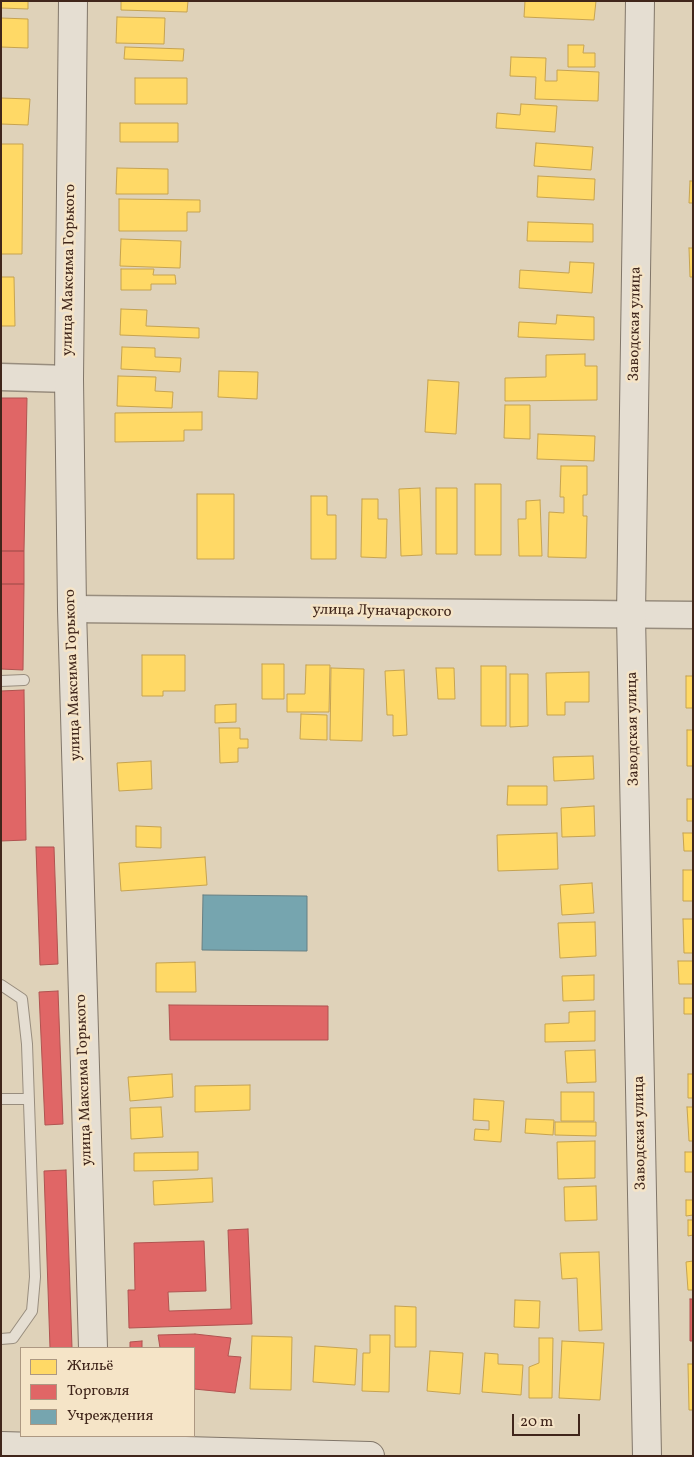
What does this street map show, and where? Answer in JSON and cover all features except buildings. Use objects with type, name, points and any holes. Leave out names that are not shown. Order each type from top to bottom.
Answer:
[{"type":"main road","name":"улица Максима Горького","points":[[74,1],[68,379],[72,609],[93,1347]]},
{"type":"main road","name":"Заводская улица","points":[[640,1],[631,615],[648,1456]]},
{"type":"main road","points":[[1,1446],[96,1447],[370,1456]]},
{"type":"street","points":[[1,377],[68,379]]},
{"type":"street","name":"улица Луначарского","points":[[72,609],[693,615]]},
{"type":"lane","points":[[1,681],[24,680]]},
{"type":"lane","points":[[1,985],[22,1000],[29,1098],[35,1277],[32,1311],[13,1338],[1,1339]]},
{"type":"lane","points":[[1,1099],[29,1098]]}]
